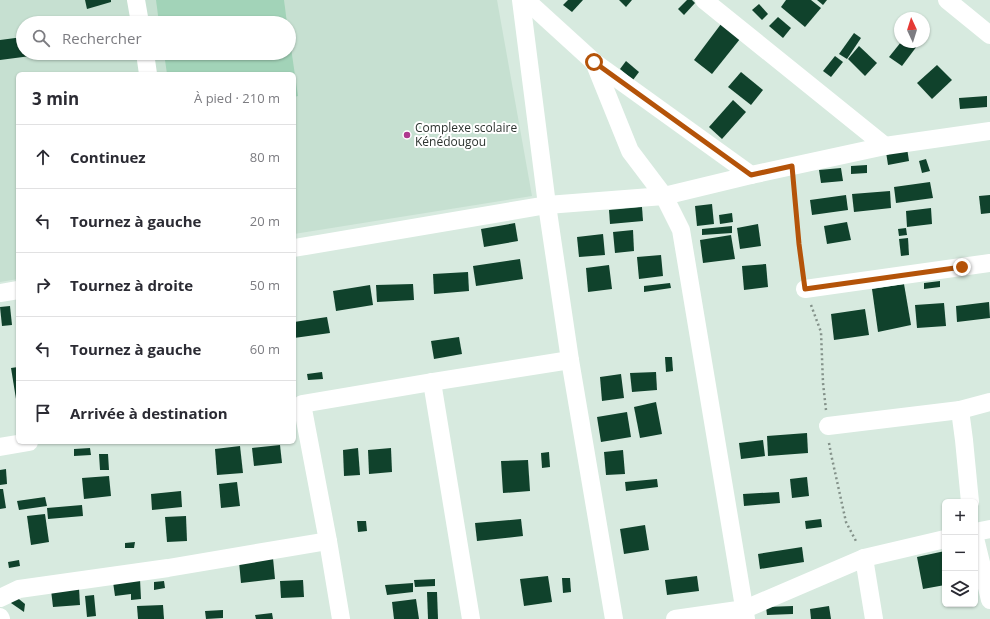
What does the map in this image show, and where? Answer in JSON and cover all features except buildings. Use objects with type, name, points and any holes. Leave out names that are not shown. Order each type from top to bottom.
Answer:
[{"type":"street","points":[[136,0],[139,16]]},
{"type":"street","points":[[521,0],[547,205],[570,360],[614,619]]},
{"type":"street","points":[[526,0],[594,62],[751,175]]},
{"type":"street","points":[[704,0],[885,146]]},
{"type":"street","points":[[947,0],[990,35]]},
{"type":"street","points":[[146,60],[148,72]]},
{"type":"street","points":[[594,62],[630,151],[664,196],[681,230],[746,614]]},
{"type":"street","points":[[296,248],[547,205],[664,196],[751,175],[885,146],[990,130]]},
{"type":"street","points":[[805,289],[990,263]]},
{"type":"street","points":[[0,293],[16,290]]},
{"type":"street","points":[[341,619],[328,541],[298,405],[570,360]]},
{"type":"street","points":[[432,382],[471,619]]},
{"type":"street","points":[[828,426],[960,410],[990,402]]},
{"type":"street","points":[[960,410],[970,499]]},
{"type":"street","points":[[0,447],[17,444]]},
{"type":"street","points":[[978,532],[990,530]]},
{"type":"street","points":[[675,619],[746,614],[864,558],[942,540]]},
{"type":"street","points":[[0,598],[19,589],[168,568],[328,541]]},
{"type":"street","points":[[978,550],[990,600]]},
{"type":"street","points":[[864,558],[874,619]]},
{"type":"path","points":[[792,166],[799,244],[805,289],[821,332],[823,383],[831,454],[846,522],[864,558]]},
{"type":"shaded area","name":"Complexe scolaire Kénédougou","points":[[0,0],[497,0],[532,196],[296,234],[296,72],[16,72],[16,279],[0,282]]},
{"type":"green space","points":[[156,0],[284,0],[286,16],[158,16]]},
{"type":"green space","points":[[165,60],[293,60],[295,72],[167,72]]},
{"type":"green space","points":[[296,82],[298,96],[296,96]]},
{"type":"place","name":"Complexe scolaire Kénédougou","points":[[407,135]]},
{"type":"route","points":[[594,62],[751,175],[792,166],[799,244],[805,289],[962,267]]}]
